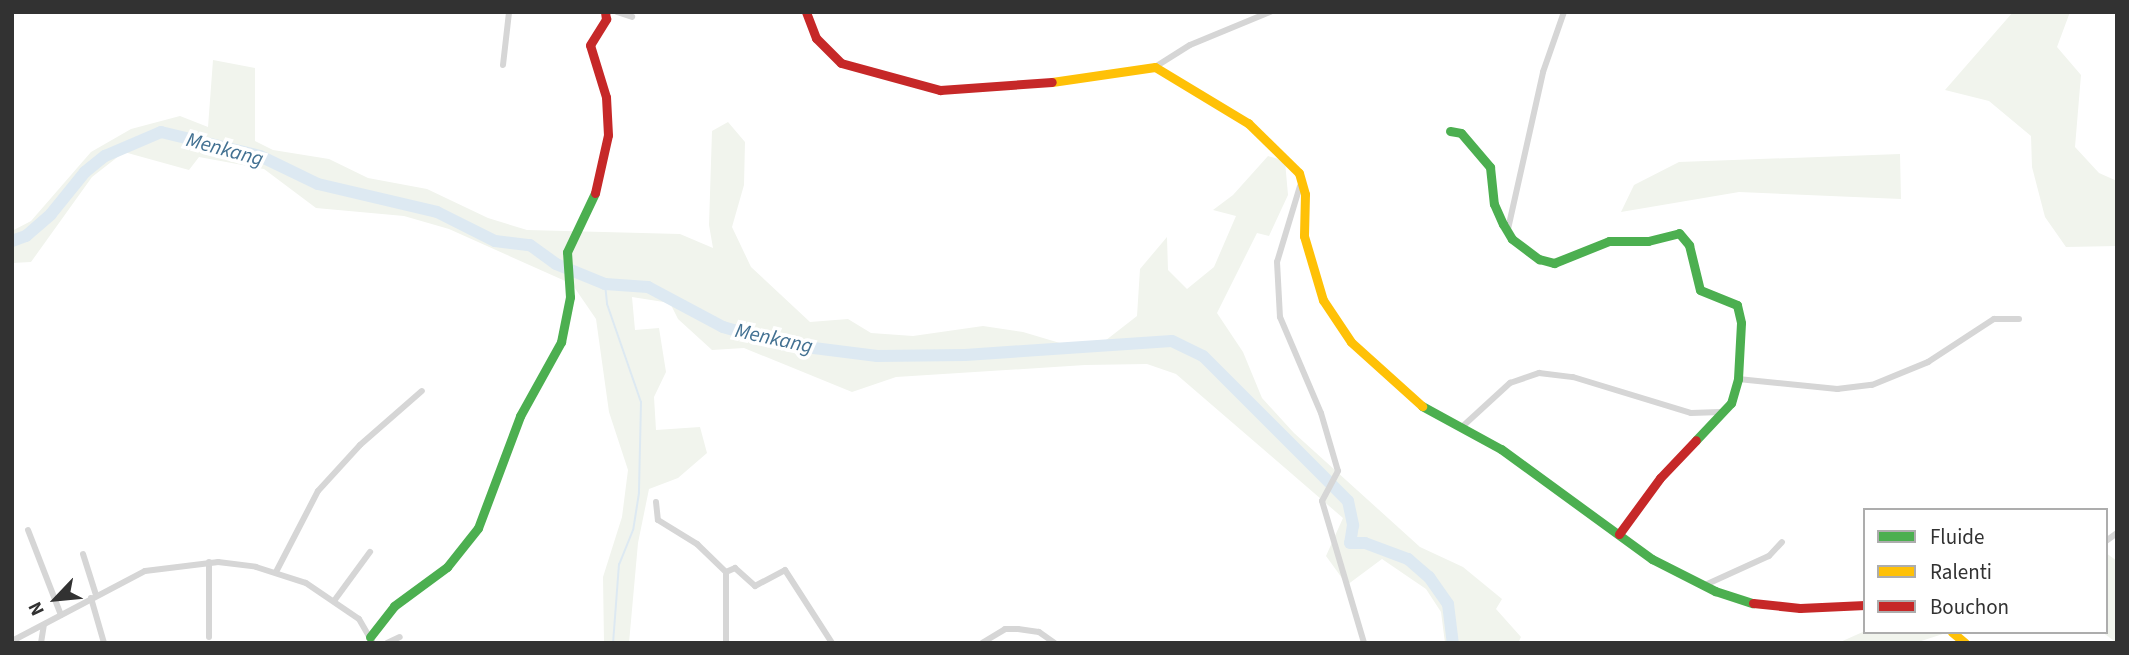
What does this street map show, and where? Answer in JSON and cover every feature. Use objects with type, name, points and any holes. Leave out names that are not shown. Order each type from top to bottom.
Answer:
[{"type":"street","points":[[503,65],[509,12]]},
{"type":"street","points":[[12,640],[150,569],[209,562],[276,572],[334,601],[359,619],[372,640],[394,606],[447,567],[484,517],[520,416],[561,342],[570,297],[567,262],[572,236],[599,184],[608,135],[606,97],[590,45],[606,19],[604,12]]},
{"type":"street","points":[[617,12],[632,17]]},
{"type":"street","points":[[806,12],[816,38],[841,63],[947,90],[1030,80],[1062,81],[1155,67],[1190,45],[1270,12]]},
{"type":"street","points":[[1508,232],[1543,72],[1559,37],[1564,12]]},
{"type":"street","points":[[1155,67],[1228,108],[1299,173],[1305,194],[1304,236],[1309,258],[1337,323],[1373,366],[1411,400],[1463,426],[1652,559],[1705,584],[1748,603],[1800,608],[1863,605]]},
{"type":"street","points":[[1450,131],[1473,144],[1490,167],[1494,204],[1508,232],[1521,247],[1550,263],[1609,241],[1683,235],[1700,290],[1737,305],[1741,323],[1738,379],[1731,403],[1660,478],[1619,534]]},
{"type":"street","points":[[1299,173],[1299,194],[1277,262],[1280,317],[1321,413],[1338,471],[1322,501],[1364,643]]},
{"type":"street","points":[[1738,379],[1837,389],[1872,385],[1928,362],[1994,318],[2019,319]]},
{"type":"street","points":[[1463,426],[1510,383],[1539,373],[1573,377],[1691,413],[1721,412]]},
{"type":"street","points":[[276,572],[318,491],[360,445],[422,391]]},
{"type":"street","points":[[656,502],[658,520],[697,544],[726,572],[726,643]]},
{"type":"street","points":[[28,530],[61,615]]},
{"type":"street","points":[[1705,584],[1769,556],[1783,541]]},
{"type":"street","points":[[334,601],[370,552]]},
{"type":"street","points":[[83,554],[104,643]]},
{"type":"street","points":[[209,562],[209,637]]},
{"type":"street","points":[[726,572],[735,568],[755,586],[785,570],[832,643]]},
{"type":"street","points":[[41,643],[44,625]]},
{"type":"street","points":[[982,643],[1005,629],[1018,629],[1039,632],[1055,643]]},
{"type":"street","points":[[387,643],[400,637]]},
{"type":"shaded area","points":[[2013,12],[2070,12],[2057,47],[2081,75],[2075,147],[2099,173],[2117,181],[2117,246],[2066,247],[2045,217],[2032,167],[2031,136],[1989,101],[1945,90]]},
{"type":"shaded area","points":[[213,60],[255,68],[255,141],[273,150],[329,159],[368,178],[427,189],[488,218],[527,230],[680,234],[713,248],[709,225],[712,131],[728,122],[745,142],[744,185],[732,227],[751,267],[810,322],[848,319],[871,333],[913,336],[983,326],[1023,332],[1070,346],[1101,344],[1137,316],[1140,269],[1167,237],[1168,270],[1187,289],[1214,267],[1236,216],[1213,210],[1233,195],[1268,156],[1285,161],[1288,195],[1269,236],[1257,233],[1217,313],[1243,352],[1262,398],[1294,433],[1420,547],[1463,567],[1502,599],[1496,609],[1521,637],[1518,643],[1445,643],[1441,612],[1426,589],[1382,559],[1347,585],[1326,556],[1343,518],[1176,374],[1147,364],[1085,365],[896,377],[852,392],[744,348],[712,350],[678,319],[670,303],[632,297],[635,330],[659,328],[666,372],[654,397],[656,430],[700,427],[707,453],[678,478],[649,489],[638,543],[629,643],[604,643],[603,577],[622,517],[628,470],[609,412],[596,319],[572,284],[449,229],[404,216],[316,208],[264,169],[199,157],[189,170],[124,152],[92,177],[31,262],[12,263],[12,231],[31,221],[91,152],[131,129],[180,116],[208,127]]},
{"type":"shaded area","points":[[1900,154],[1901,199],[1739,192],[1621,212],[1634,185],[1679,162]]},
{"type":"shaded area","points":[[2108,554],[2117,561],[2117,643],[2105,634],[2108,634]]},
{"type":"shaded area","points":[[1863,632],[1863,634],[1943,634],[1915,643],[1838,643]]},
{"type":"waterway","name":"Menkang","points":[[12,241],[26,236],[51,214],[85,172],[105,156],[161,132],[260,156],[318,184],[437,212],[495,241],[530,245],[556,264],[605,284],[648,287],[723,327],[782,344],[877,356],[965,355],[1172,341],[1203,356],[1348,501],[1353,525],[1350,543],[1365,543],[1408,559],[1429,577],[1448,604],[1453,643]]},
{"type":"waterway","points":[[605,284],[607,304],[641,402],[639,493],[633,530],[619,564],[613,643]]},
{"type":"traffic: fast","points":[[1450,131],[1461,133],[1490,167],[1494,204],[1503,224],[1512,239],[1539,259],[1554,263],[1609,241],[1648,241],[1679,233],[1689,245],[1700,290],[1737,305],[1741,323],[1738,379],[1731,403],[1696,440]]},
{"type":"traffic: fast","points":[[370,637],[394,606],[447,567],[478,528],[520,416],[561,342],[570,297],[567,252],[595,193]]},
{"type":"traffic: fast","points":[[1422,406],[1501,449],[1652,559],[1715,591],[1753,603]]},
{"type":"traffic: slow","points":[[1052,82],[1155,67],[1248,123],[1299,173],[1305,194],[1304,236],[1323,300],[1351,342],[1422,406]]},
{"type":"traffic: slow","points":[[1954,634],[1965,643]]},
{"type":"traffic: jam","points":[[595,193],[608,135],[606,97],[590,45],[606,19],[605,12]]},
{"type":"traffic: jam","points":[[806,12],[816,38],[841,63],[940,90],[1052,82]]},
{"type":"traffic: jam","points":[[1619,534],[1660,478],[1696,440]]},
{"type":"traffic: jam","points":[[1753,603],[1800,608],[1863,605]]}]
